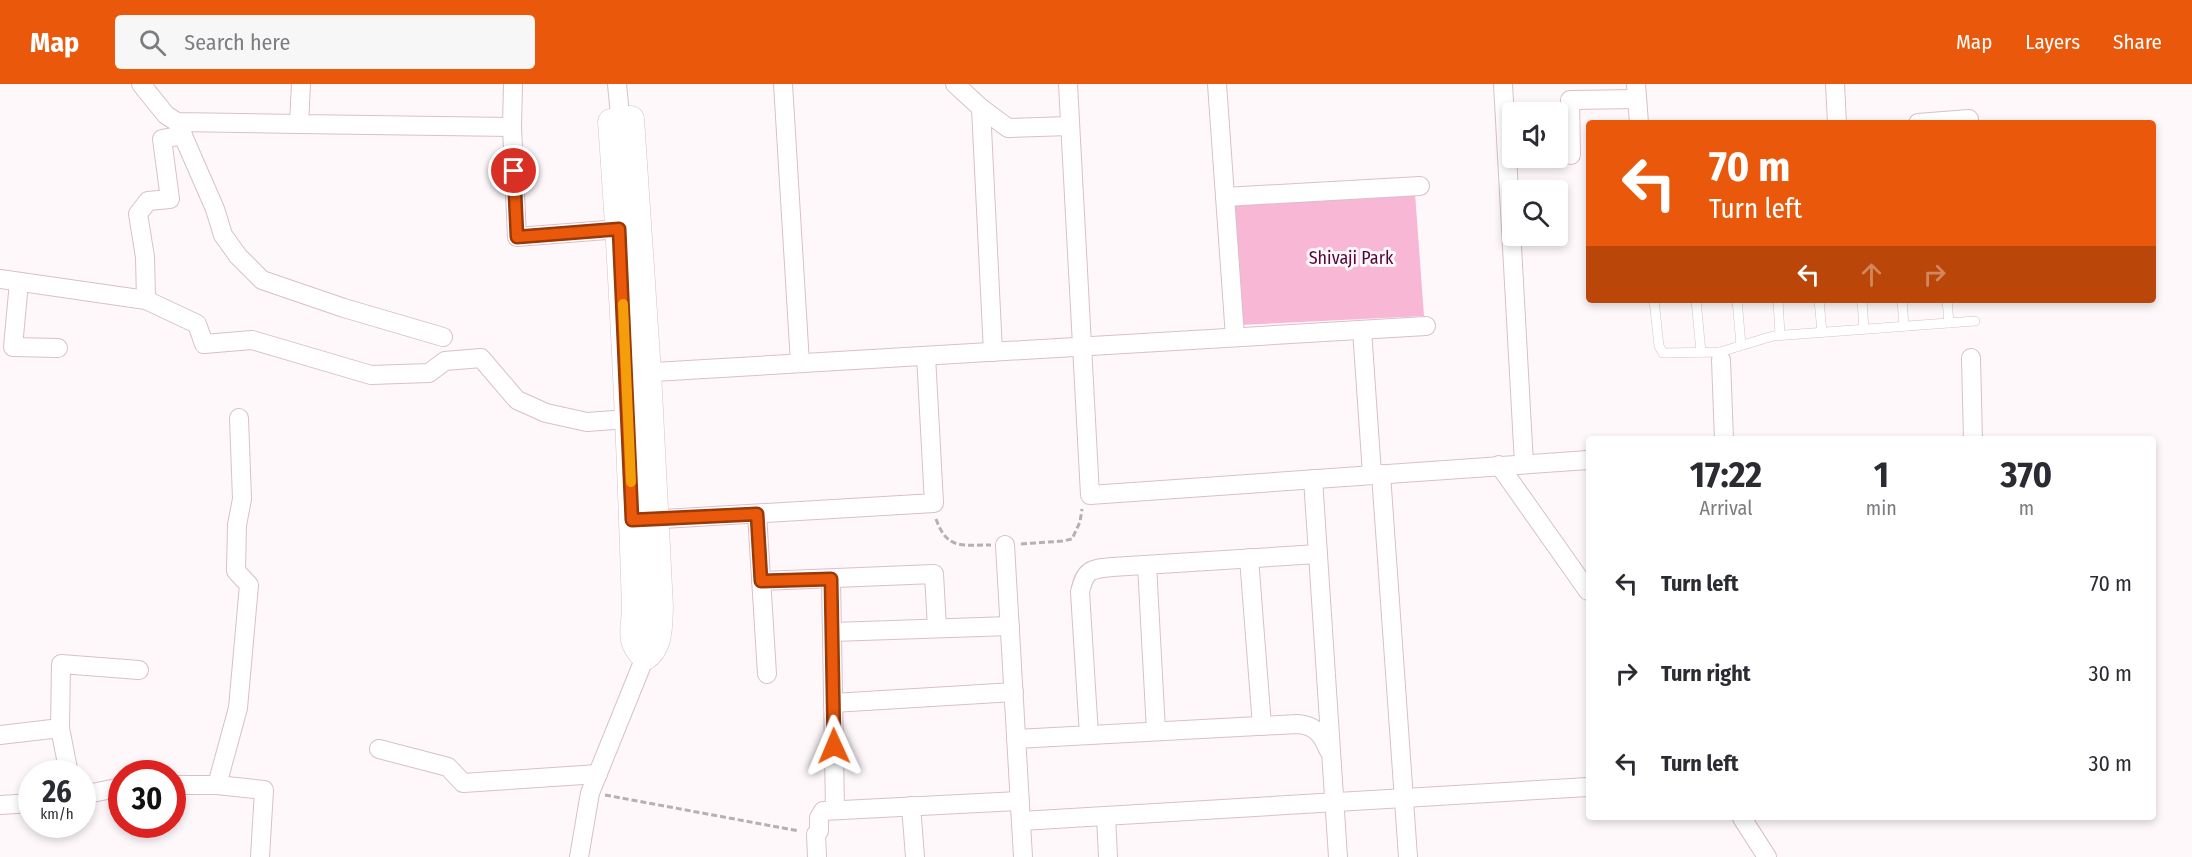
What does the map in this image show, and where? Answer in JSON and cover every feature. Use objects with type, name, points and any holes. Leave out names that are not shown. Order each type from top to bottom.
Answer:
[{"type":"street","points":[[141,84],[180,129],[215,209],[223,236],[261,280],[344,308],[443,337]]},
{"type":"street","points":[[299,124],[301,84]]},
{"type":"street","points":[[513,84],[512,127],[517,237],[619,229]]},
{"type":"street","points":[[579,857],[590,793],[645,657],[635,647],[633,639],[644,520],[637,373],[617,84]]},
{"type":"street","points":[[783,84],[800,363]]},
{"type":"street","points":[[955,84],[981,108],[1008,128],[1070,126]]},
{"type":"street","points":[[1068,84],[1090,495],[1586,460]]},
{"type":"street","points":[[1217,84],[1235,337]]},
{"type":"street","points":[[1503,84],[1524,464]]},
{"type":"street","points":[[1835,84],[1837,120]]},
{"type":"street","points":[[1571,155],[1570,100],[1637,91],[1640,120]]},
{"type":"street","points":[[981,108],[993,352]]},
{"type":"street","points":[[621,119],[619,229],[637,373],[628,419],[644,520]]},
{"type":"street","points":[[1956,120],[1969,119]]},
{"type":"street","points":[[146,300],[145,257],[138,214],[148,201],[170,198],[162,139],[180,129],[299,124],[512,127]]},
{"type":"street","points":[[1225,197],[1420,186]]},
{"type":"street","points":[[0,279],[146,300],[197,324],[204,344],[252,340],[371,375],[429,373],[446,361],[481,358],[517,400],[546,413],[587,422],[628,419]]},
{"type":"street","points":[[19,282],[13,347],[58,348]]},
{"type":"street","points":[[637,373],[1426,326]]},
{"type":"street","points":[[1362,330],[1408,857]]},
{"type":"street","points":[[644,520],[934,503],[926,356]]},
{"type":"street","points":[[1720,356],[1724,436]]},
{"type":"street","points":[[1971,358],[1973,436]]},
{"type":"street","points":[[217,785],[238,708],[249,585],[236,571],[237,525],[242,499],[239,418]]},
{"type":"street","points":[[1499,465],[1586,588]]},
{"type":"street","points":[[1313,479],[1338,857]]},
{"type":"street","points":[[757,514],[767,674]]},
{"type":"street","points":[[1005,545],[1023,857]]},
{"type":"street","points":[[1089,735],[1080,592],[1083,578],[1094,569],[1318,554]]},
{"type":"street","points":[[1250,558],[1262,726]]},
{"type":"street","points":[[1147,565],[1156,731]]},
{"type":"street","points":[[761,581],[934,573],[937,628]]},
{"type":"street","points":[[831,579],[835,810]]},
{"type":"street","points":[[833,632],[1010,626]]},
{"type":"street","points":[[66,760],[60,728],[61,664],[139,670]]},
{"type":"street","points":[[833,704],[1014,692]]},
{"type":"street","points":[[1016,740],[1297,724],[1311,727],[1322,736],[1331,755]]},
{"type":"street","points":[[0,735],[60,728]]},
{"type":"street","points":[[379,749],[448,767],[463,783],[598,774]]},
{"type":"street","points":[[186,785],[217,785],[264,790],[260,857]]},
{"type":"street","points":[[1021,821],[1586,787]]},
{"type":"street","points":[[817,857],[816,834],[819,831],[820,813],[835,810],[1020,801]]},
{"type":"street","points":[[0,805],[18,804]]},
{"type":"street","points":[[912,806],[915,857]]},
{"type":"street","points":[[1106,816],[1108,857]]},
{"type":"street","points":[[1743,820],[1767,857]]},
{"type":"lane","points":[[1654,303],[1659,346],[1663,353],[1701,352],[1720,356],[1741,345],[1780,335],[1975,321]]},
{"type":"lane","points":[[1696,303],[1701,352]]},
{"type":"lane","points":[[1737,303],[1741,345]]},
{"type":"lane","points":[[1778,303],[1780,335]]},
{"type":"lane","points":[[1819,303],[1822,332]]},
{"type":"lane","points":[[1862,303],[1864,329]]},
{"type":"lane","points":[[1902,303],[1904,326]]},
{"type":"lane","points":[[1947,303],[1949,323]]},
{"type":"path","points":[[934,503],[940,530],[952,543],[1005,545],[1064,542],[1072,539],[1080,522],[1083,502],[1090,495]]},
{"type":"path","points":[[590,793],[816,834]]},
{"type":"green space","name":"Shivaji Park","points":[[1415,193],[1424,316],[1241,325],[1232,205]]},
{"type":"slow traffic","points":[[623,304],[631,482]]},
{"type":"route","points":[[514,171],[517,237],[619,229],[632,520],[757,514],[761,581],[831,579],[834,746]]}]
